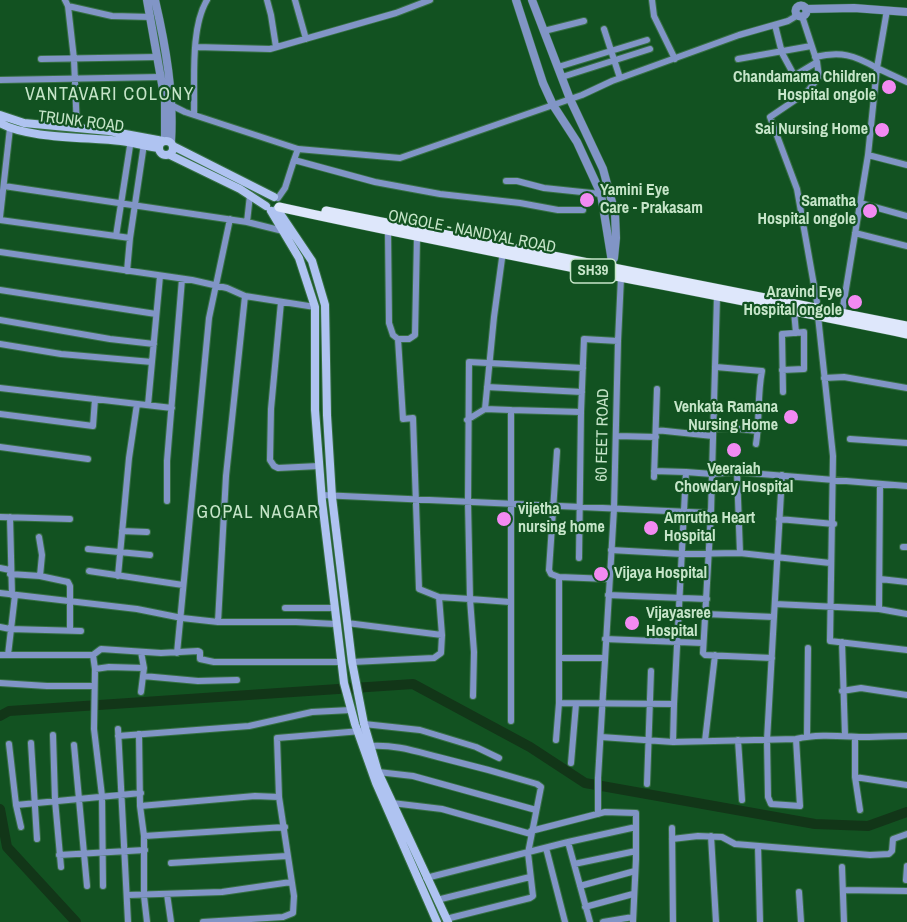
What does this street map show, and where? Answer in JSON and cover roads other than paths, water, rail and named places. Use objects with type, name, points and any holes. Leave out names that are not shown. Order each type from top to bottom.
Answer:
[{"type":"main road","name":"TRUNK ROAD","points":[[0,115],[12,121],[24,123],[109,131],[144,142]]},
{"type":"main road","name":"TRUNK ROAD","points":[[0,123],[10,128],[52,135],[167,145]]},
{"type":"main road","points":[[167,145],[250,195],[275,204]]},
{"type":"main road","points":[[167,145],[275,204],[312,261],[320,283],[325,305],[327,415],[332,497],[354,678],[355,712]]},
{"type":"main road","name":"ONGOLE - NANDYAL ROAD","points":[[275,204],[818,312],[907,334]]},
{"type":"main road","name":"ONGOLE - NANDYAL ROAD","points":[[275,204],[417,237],[504,251]]},
{"type":"main road","points":[[275,204],[283,231],[305,272],[315,307],[315,410],[321,495],[344,683],[378,772],[447,921]]},
{"type":"main road","name":"ONGOLE - NANDYAL ROAD","points":[[617,273],[717,296],[774,303],[794,311],[842,313],[907,326]]},
{"type":"main road","points":[[362,729],[376,783],[437,922]]},
{"type":"street","points":[[147,0],[161,77],[169,104]]},
{"type":"street","points":[[155,0],[166,45],[169,104],[167,145]]},
{"type":"street","points":[[194,114],[196,47],[202,10],[207,0]]},
{"type":"street","points":[[267,0],[276,47]]},
{"type":"street","points":[[295,0],[306,39]]},
{"type":"street","points":[[196,47],[261,50],[276,47],[396,13],[430,0]]},
{"type":"street","points":[[516,0],[543,83],[577,142],[601,194],[617,273]]},
{"type":"street","points":[[532,0],[570,99],[603,169],[615,213],[617,273]]},
{"type":"street","points":[[652,0],[654,16],[675,59]]},
{"type":"street","points":[[77,129],[74,58],[66,3],[112,16],[151,17]]},
{"type":"street","points":[[169,104],[298,149],[400,158],[554,105],[620,78],[740,35],[775,25],[799,8],[907,12]]},
{"type":"street","points":[[799,8],[820,73],[816,83],[770,117],[797,189],[818,312],[834,479],[834,524],[830,563],[830,640],[907,650]]},
{"type":"street","points":[[842,313],[868,155],[877,68],[887,10]]},
{"type":"street","points":[[544,31],[584,21]]},
{"type":"street","points":[[775,25],[782,52],[794,75]]},
{"type":"street","points":[[604,28],[620,78]]},
{"type":"street","points":[[558,67],[646,39]]},
{"type":"street","points":[[738,59],[811,46]]},
{"type":"street","points":[[562,77],[650,49]]},
{"type":"street","points":[[787,80],[816,59],[832,53],[845,54],[907,82]]},
{"type":"street","points":[[41,59],[158,57]]},
{"type":"street","points":[[0,80],[161,77]]},
{"type":"street","points":[[10,128],[0,218],[130,238]]},
{"type":"street","points":[[127,271],[144,142]]},
{"type":"street","points":[[116,236],[130,146]]},
{"type":"street","points":[[275,204],[285,188],[298,149]]},
{"type":"street","points":[[868,155],[907,165]]},
{"type":"street","points":[[294,160],[375,182],[440,194],[558,210],[583,210]]},
{"type":"street","points":[[506,181],[601,194]]},
{"type":"street","points":[[4,186],[230,219],[283,231]]},
{"type":"street","points":[[247,222],[250,195]]},
{"type":"street","points":[[860,203],[907,216]]},
{"type":"street","points":[[177,653],[209,318],[230,219]]},
{"type":"street","points":[[388,231],[389,323],[393,335],[398,339],[409,339],[415,335],[417,237]]},
{"type":"street","points":[[855,233],[907,246]]},
{"type":"street","points":[[485,409],[504,251]]},
{"type":"street","points":[[0,252],[182,279],[216,285],[245,296],[315,307]]},
{"type":"street","name":"60 FEET ROAD","points":[[598,814],[604,658],[617,436],[617,273]]},
{"type":"street","points":[[148,405],[160,276]]},
{"type":"street","points":[[167,501],[167,461],[182,279]]},
{"type":"street","points":[[0,290],[156,314]]},
{"type":"street","points":[[218,622],[226,476],[245,296]]},
{"type":"street","points":[[717,296],[711,513],[703,653],[705,655],[772,658]]},
{"type":"street","points":[[281,302],[271,409],[270,460],[278,468],[319,466]]},
{"type":"street","points":[[794,311],[796,333]]},
{"type":"street","points":[[0,320],[110,339],[154,344]]},
{"type":"street","points":[[782,370],[804,369],[804,332],[782,334],[782,370],[783,392]]},
{"type":"street","points":[[398,339],[403,419],[413,418],[419,589],[439,597],[510,602]]},
{"type":"street","points":[[579,558],[584,339],[618,341]]},
{"type":"street","points":[[0,344],[61,354],[152,362]]},
{"type":"street","points":[[473,696],[474,652],[470,599],[467,420],[469,362],[583,368]]},
{"type":"street","points":[[716,367],[762,371],[758,389],[756,444]]},
{"type":"street","points":[[824,378],[844,377],[907,388]]},
{"type":"street","points":[[487,387],[582,392]]},
{"type":"street","points":[[0,388],[172,408]]},
{"type":"street","points":[[657,389],[654,474],[737,472],[907,486]]},
{"type":"street","points":[[0,414],[93,426],[95,399]]},
{"type":"street","points":[[118,576],[137,404]]},
{"type":"street","points":[[467,420],[485,409],[581,412]]},
{"type":"street","points":[[511,410],[512,721]]},
{"type":"street","points":[[617,436],[713,433],[730,428],[758,431]]},
{"type":"street","points":[[850,439],[907,443]]},
{"type":"street","points":[[0,447],[88,459]]},
{"type":"street","points":[[557,451],[549,570],[551,574],[559,578],[608,579]]},
{"type":"street","points":[[672,742],[686,472]]},
{"type":"street","points":[[737,472],[740,554]]},
{"type":"street","points":[[782,475],[766,740],[768,797],[771,804],[800,806],[796,739]]},
{"type":"street","points":[[879,609],[880,484]]},
{"type":"street","points":[[321,495],[711,513]]},
{"type":"street","points":[[0,517],[70,519]]},
{"type":"street","points":[[8,655],[13,595],[10,572],[10,517]]},
{"type":"street","points":[[779,519],[834,524]]},
{"type":"street","points":[[122,531],[147,532]]},
{"type":"street","points":[[39,537],[42,555],[40,576]]},
{"type":"street","points":[[88,549],[150,555]]},
{"type":"street","points":[[611,550],[740,554],[830,563]]},
{"type":"street","points":[[0,568],[10,572],[68,582],[70,586],[70,630]]},
{"type":"street","points":[[90,571],[183,585]]},
{"type":"street","points":[[556,740],[560,703],[559,578]]},
{"type":"street","points":[[879,579],[907,582]]},
{"type":"street","points":[[0,593],[137,609],[218,622],[335,624]]},
{"type":"street","points":[[608,595],[707,599]]},
{"type":"street","points":[[352,662],[434,658],[441,653],[439,597]]},
{"type":"street","points":[[775,603],[879,609],[907,614]]},
{"type":"street","points":[[285,608],[334,608]]},
{"type":"street","points":[[706,614],[774,616]]},
{"type":"street","points":[[347,623],[442,635]]},
{"type":"street","points":[[0,627],[81,631]]},
{"type":"street","points":[[605,639],[703,643]]},
{"type":"street","points":[[842,642],[845,735]]},
{"type":"street","points":[[807,736],[808,648]]},
{"type":"street","points":[[0,655],[93,656],[101,649],[177,653],[198,651],[200,659],[214,662],[341,662]]},
{"type":"street","points":[[141,652],[144,668],[141,692]]},
{"type":"street","points":[[705,741],[715,655]]},
{"type":"street","points":[[93,656],[95,669],[94,729],[102,796],[103,886]]},
{"type":"street","points":[[559,658],[604,658]]},
{"type":"street","points":[[95,669],[144,668]]},
{"type":"street","points":[[647,784],[651,671]]},
{"type":"street","points":[[143,676],[198,681],[237,680]]},
{"type":"street","points":[[0,683],[94,686]]},
{"type":"street","points":[[842,691],[861,688],[907,695]]},
{"type":"street","points":[[560,703],[674,704]]},
{"type":"street","points":[[571,763],[576,704]]},
{"type":"street","points":[[128,922],[118,732],[139,734],[249,726],[312,711],[355,712]]},
{"type":"street","points":[[203,922],[291,915],[295,907],[279,797],[277,738],[362,729],[420,730],[476,747],[499,758]]},
{"type":"street","points":[[139,734],[140,806],[145,850],[144,896],[147,922]]},
{"type":"street","points":[[53,735],[55,800],[61,867]]},
{"type":"street","points":[[601,737],[672,742],[796,739],[807,736],[845,735],[855,737],[907,736]]},
{"type":"street","points":[[855,737],[855,777],[860,810]]},
{"type":"street","points":[[738,740],[742,800]]},
{"type":"street","points":[[31,743],[33,804],[37,839]]},
{"type":"street","points":[[9,744],[16,805],[21,827]]},
{"type":"street","points":[[369,746],[384,745],[400,748],[537,784],[542,789],[528,853],[534,893],[530,898],[447,921]]},
{"type":"street","points":[[74,746],[87,886]]},
{"type":"street","points":[[378,772],[413,776],[536,810]]},
{"type":"street","points":[[855,777],[907,785]]},
{"type":"street","points":[[16,805],[141,793]]},
{"type":"street","points":[[140,806],[255,795],[279,797]]},
{"type":"street","points":[[392,803],[442,809],[531,832],[598,814],[635,812],[637,816],[633,919],[603,922]]},
{"type":"street","points":[[144,836],[285,827]]},
{"type":"street","points":[[426,878],[636,827]]},
{"type":"street","points":[[672,828],[673,922]]},
{"type":"street","points":[[672,840],[722,837],[735,844],[887,855],[892,851],[893,839],[907,834]]},
{"type":"street","points":[[711,837],[716,922]]},
{"type":"street","points":[[568,842],[590,922]]},
{"type":"street","points":[[758,846],[760,922]]},
{"type":"street","points":[[546,848],[566,922]]},
{"type":"street","points":[[59,855],[145,850]]},
{"type":"street","points":[[574,864],[636,851]]},
{"type":"street","points":[[171,863],[287,856]]},
{"type":"street","points":[[906,880],[907,866]]},
{"type":"street","points":[[842,867],[844,922]]},
{"type":"street","points":[[580,885],[635,871]]},
{"type":"street","points":[[436,900],[530,877]]},
{"type":"street","points":[[128,895],[222,892],[291,882]]},
{"type":"street","points":[[843,890],[907,891]]},
{"type":"street","points":[[799,891],[801,922]]},
{"type":"street","points":[[167,894],[171,922]]},
{"type":"street","points":[[585,908],[633,894]]},
{"type":"waterway","points":[[0,716],[9,711],[413,684],[530,747],[585,783],[815,824],[868,826],[907,812]]},
{"type":"waterway","points":[[0,809],[7,847],[76,922]]},
{"type":"place","name":"Chandamama Children Hospital ongole","points":[[889,87]]},
{"type":"place","name":"Sai Nursing Home","points":[[882,130]]},
{"type":"place","name":"Yamini Eye Care - Prakasam","points":[[587,200]]},
{"type":"place","name":"Samatha Hospital ongole","points":[[870,211]]},
{"type":"place","name":"Aravind Eye Hospital ongole","points":[[855,302]]},
{"type":"place","name":"Venkata Ramana Nursing Home","points":[[791,417]]},
{"type":"place","name":"Veeraiah Chowdary Hospital","points":[[734,450]]},
{"type":"place","name":"vijetha nursing home","points":[[504,519]]},
{"type":"place","name":"Amrutha Heart Hospital","points":[[651,528]]},
{"type":"place","name":"Vijaya Hospital","points":[[601,574]]},
{"type":"place","name":"Vijayasree Hospital","points":[[632,623]]},
{"type":"district","name":"VANTAVARI COLONY","points":[[110,95]]},
{"type":"district","name":"GOPAL NAGAR","points":[[258,513]]}]
